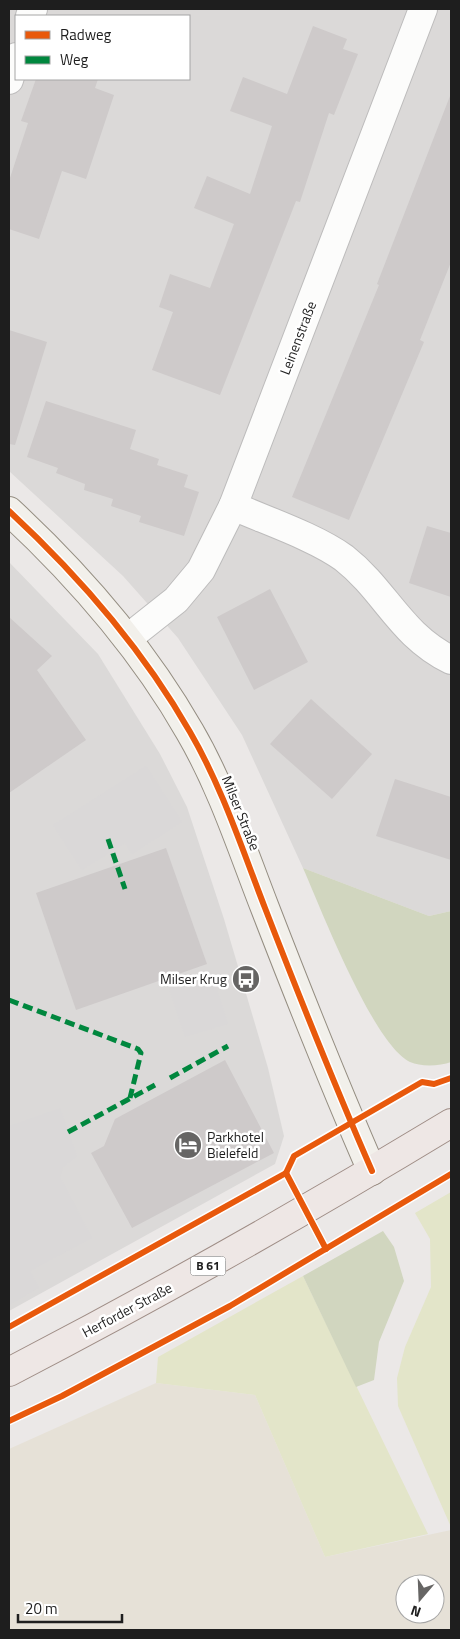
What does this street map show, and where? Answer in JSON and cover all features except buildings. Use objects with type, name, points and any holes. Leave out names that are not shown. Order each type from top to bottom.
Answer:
[{"type":"main road","name":"Milser Straße","points":[[9,511],[69,569],[128,638],[185,724],[211,772],[309,1022],[372,1170]]},
{"type":"main road","name":"Herforder Straße","points":[[9,1372],[144,1302],[451,1123]]},
{"type":"street","name":"Leinenstraße","points":[[128,638],[176,600],[182,593],[200,570],[233,506],[422,9]]},
{"type":"street","points":[[9,80],[15,61]]},
{"type":"street","points":[[233,506],[305,537],[343,558],[368,580],[411,632],[427,647],[451,660]]},
{"type":"shaded area","points":[[9,9],[451,9],[451,911],[429,916],[303,868],[242,735],[178,638],[123,576],[9,471]]},
{"type":"shaded area","points":[[9,562],[98,654],[160,754],[187,807],[224,919],[268,1068],[284,1136],[275,1164],[9,1311]]},
{"type":"shaded area","points":[[146,766],[182,822],[132,854],[125,843],[82,870],[53,825]]},
{"type":"shaded area","points":[[211,972],[228,1024],[185,1037],[168,985]]},
{"type":"shaded area","points":[[60,1108],[77,1156],[63,1167],[60,1177],[92,1238],[30,1271],[39,1288],[9,1305],[9,1126]]},
{"type":"shaded area","points":[[156,1383],[255,1395],[325,1557],[451,1530],[451,1630],[9,1630],[9,1449]]},
{"type":"green space","points":[[303,868],[429,916],[451,911],[451,1062],[436,1065],[420,1065],[410,1062],[396,1050],[380,1030],[349,974]]},
{"type":"green space","points":[[451,1192],[451,1527],[398,1406],[397,1378],[405,1347],[431,1287],[430,1239],[415,1213]]},
{"type":"green space","points":[[383,1231],[394,1247],[404,1281],[379,1342],[374,1380],[356,1387],[303,1276]]},
{"type":"green space","points":[[303,1276],[428,1534],[325,1557],[255,1395],[156,1383],[158,1357]]},
{"type":"marked path","points":[[108,839],[125,889]]},
{"type":"marked path","points":[[9,1000],[138,1049],[141,1053],[130,1098]]},
{"type":"marked path","points":[[170,1078],[228,1046]]},
{"type":"marked path","points":[[68,1132],[155,1085]]},
{"type":"cycle path","points":[[9,511],[60,561],[108,614],[151,671],[190,732],[222,796],[304,1007],[372,1171]]},
{"type":"cycle path","points":[[9,1327],[286,1173],[294,1156],[422,1082],[434,1084],[451,1078]]},
{"type":"cycle path","points":[[286,1173],[326,1249]]},
{"type":"cycle path","points":[[9,1421],[62,1396],[230,1306],[451,1174]]},
{"type":"place","name":"Milser Krug","points":[[246,979]]},
{"type":"place","name":"Parkhotel Bielefeld","points":[[188,1145]]}]
